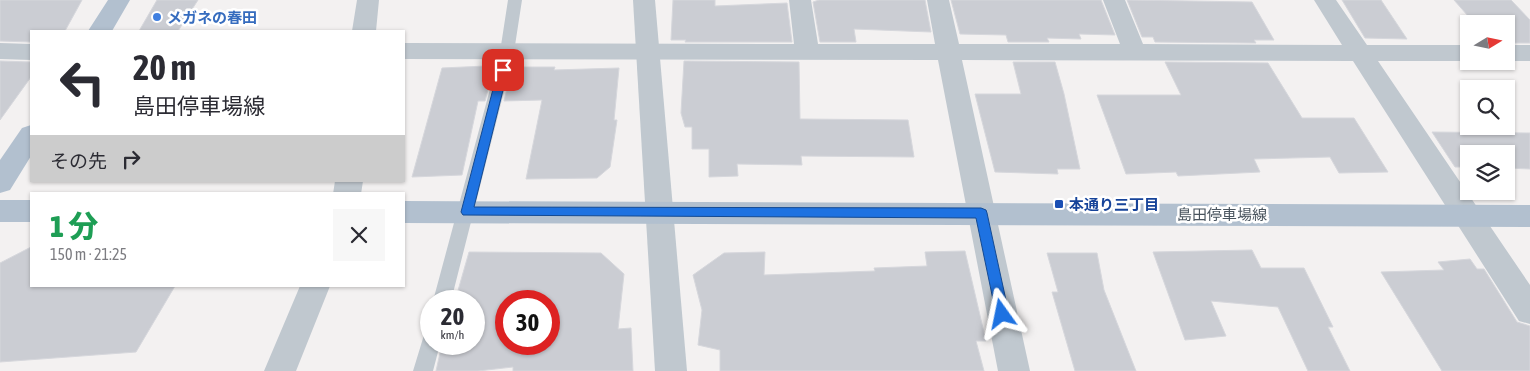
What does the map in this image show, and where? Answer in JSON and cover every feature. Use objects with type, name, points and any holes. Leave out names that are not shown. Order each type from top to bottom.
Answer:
[{"type":"main road","points":[[101,30],[119,0]]},
{"type":"main road","points":[[0,182],[30,137]]},
{"type":"main road","points":[[0,211],[30,211]]},
{"type":"main road","name":"島田停車場線","points":[[405,212],[1530,216]]},
{"type":"street","points":[[364,30],[368,0]]},
{"type":"street","points":[[644,0],[671,371]]},
{"type":"street","points":[[800,0],[807,52]]},
{"type":"street","points":[[938,0],[1014,371]]},
{"type":"street","points":[[1114,0],[1135,53]]},
{"type":"street","points":[[1325,0],[1530,311]]},
{"type":"street","points":[[0,51],[30,52]]},
{"type":"street","points":[[405,52],[1460,53]]},
{"type":"street","points":[[1515,53],[1530,53]]},
{"type":"street","points":[[280,371],[315,287]]},
{"type":"lane","points":[[445,290],[508,52],[515,0]]},
{"type":"lane","points":[[423,371],[427,355]]},
{"type":"building","points":[[0,0],[82,0],[66,30],[30,30],[30,42],[0,41]]},
{"type":"building","points":[[157,0],[198,0],[179,30],[140,30]]},
{"type":"building","points":[[673,0],[715,0],[715,6],[787,3],[792,42],[685,42],[686,40],[671,40]]},
{"type":"building","points":[[819,0],[925,0],[931,32],[854,29],[856,42],[820,42],[813,2]]},
{"type":"building","points":[[951,0],[1101,0],[1115,35],[1079,34],[1081,39],[1047,38],[1049,42],[1008,42],[1006,35],[960,34]]},
{"type":"building","points":[[1127,0],[1252,2],[1274,40],[1254,40],[1256,43],[1155,42],[1153,37],[1142,37]]},
{"type":"building","points":[[1342,0],[1381,0],[1407,39],[1365,38]]},
{"type":"building","points":[[1454,0],[1511,0],[1530,20],[1530,43],[1515,43],[1515,15],[1467,15]]},
{"type":"building","points":[[0,61],[30,62],[30,78],[0,120]]},
{"type":"building","points":[[684,61],[799,62],[800,119],[908,120],[914,157],[801,156],[802,165],[737,164],[738,176],[709,177],[709,149],[692,149],[692,127],[685,127],[681,113]]},
{"type":"building","points":[[1013,62],[1055,62],[1080,169],[1057,169],[1058,174],[995,172],[975,94],[1021,94]]},
{"type":"building","points":[[1165,62],[1268,63],[1302,118],[1354,118],[1388,172],[1339,173],[1330,157],[1254,159],[1260,172],[1178,176],[1176,172],[1126,174],[1097,95],[1181,95]]},
{"type":"building","points":[[494,67],[485,101],[478,101],[462,175],[412,177],[442,68]]},
{"type":"building","points":[[512,67],[555,67],[554,70],[619,68],[614,120],[617,120],[610,167],[597,178],[526,179],[542,100],[504,101]]},
{"type":"building","points":[[1432,132],[1460,132],[1460,135],[1515,135],[1515,133],[1530,133],[1530,169],[1515,168],[1515,145],[1460,145],[1460,167],[1455,167]]},
{"type":"building","points":[[30,248],[30,287],[174,287],[136,352],[0,362],[0,263]]},
{"type":"building","points":[[1252,250],[1261,268],[1304,268],[1333,327],[1328,327],[1350,371],[1308,371],[1278,307],[1211,301],[1226,336],[1185,340],[1153,252]]},
{"type":"building","points":[[965,251],[986,341],[976,341],[984,371],[720,371],[720,350],[698,345],[702,310],[693,275],[724,253],[765,252],[764,275],[875,271],[874,268],[927,266],[925,252]]},
{"type":"building","points":[[469,252],[601,253],[624,274],[618,329],[631,328],[633,371],[513,371],[513,367],[478,371],[436,371],[440,355],[485,355],[485,290],[458,290]]},
{"type":"building","points":[[1047,253],[1097,253],[1104,290],[1136,371],[1075,371],[1052,292],[1058,292]]},
{"type":"building","points":[[1470,259],[1477,269],[1484,269],[1517,322],[1530,326],[1530,371],[1442,371],[1381,272],[1444,270],[1438,262]]},
{"type":"place","name":"メガネの春田","points":[[157,17]]},
{"type":"place","name":"本通り三丁目","points":[[1059,204]]},
{"type":"route","points":[[503,70],[467,212],[981,213],[1002,314]]}]
